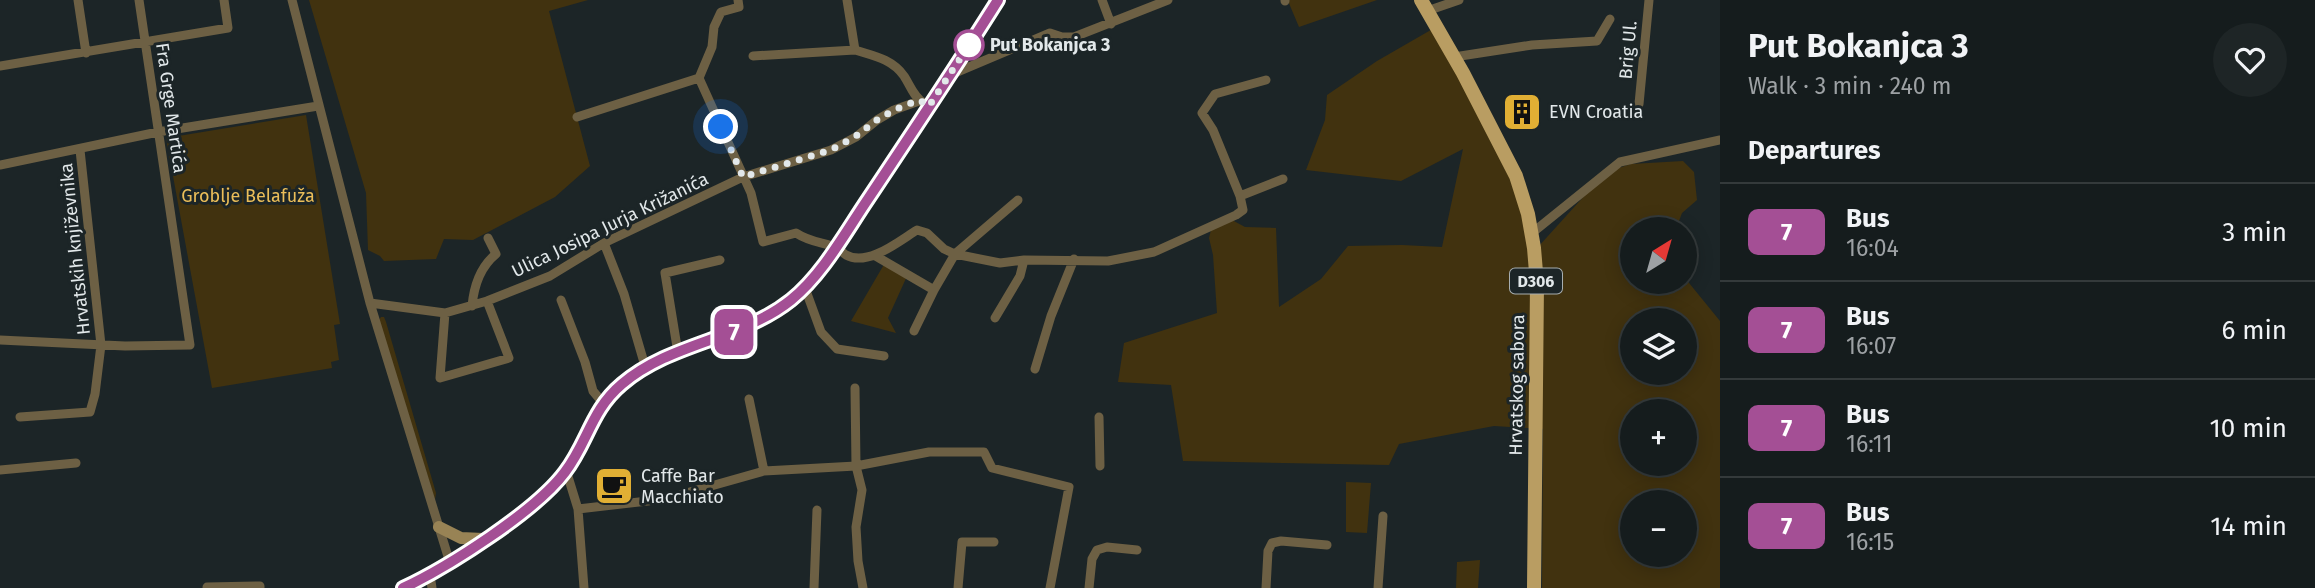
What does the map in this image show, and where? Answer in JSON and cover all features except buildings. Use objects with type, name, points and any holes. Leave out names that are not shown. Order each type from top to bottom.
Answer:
[{"type":"main road","points":[[403,588],[431,582],[450,563],[551,489],[566,470],[603,403],[620,385],[645,366],[770,316],[805,288],[836,246],[924,103],[948,76],[998,0]]},
{"type":"main road","name":"Hrvatskog sabora","points":[[1424,6],[1454,57],[1516,176],[1532,233],[1537,284],[1534,588]]},
{"type":"main road","points":[[439,527],[461,538],[484,539]]},
{"type":"street","points":[[78,0],[86,53]]},
{"type":"street","name":"Fra Grge Martića","points":[[101,345],[190,345],[139,0]]},
{"type":"street","points":[[0,66],[228,28],[224,0]]},
{"type":"street","points":[[292,0],[370,303],[450,563]]},
{"type":"street","points":[[738,0],[739,6],[721,12],[714,27],[712,47],[699,78],[751,193],[763,242],[796,233],[806,239],[836,246],[847,256],[874,256],[917,230],[927,233],[944,249],[955,254],[1000,263],[1074,259],[1108,261],[1154,251],[1243,210],[1240,195],[1213,130],[1202,113],[1214,94],[1266,80]]},
{"type":"street","points":[[848,0],[855,50]]},
{"type":"street","points":[[1102,0],[1111,24]]},
{"type":"street","points":[[948,76],[1050,33],[1074,37],[1168,0]]},
{"type":"street","points":[[1424,6],[1459,0]]},
{"type":"street","name":"Brig Ul.","points":[[1639,104],[1649,0]]},
{"type":"street","points":[[1454,57],[1532,45],[1597,41],[1610,19]]},
{"type":"street","points":[[753,56],[855,50],[884,58],[902,74],[924,103]]},
{"type":"street","points":[[577,117],[699,78]]},
{"type":"street","name":"Ulica Josipa Jurja Križanića","points":[[370,303],[445,313],[487,301],[550,276],[604,243],[743,177],[831,150],[894,110],[924,103]]},
{"type":"street","points":[[0,165],[158,132],[318,106]]},
{"type":"street","points":[[1532,233],[1620,162],[1720,141]]},
{"type":"street","name":"Hrvatskih književnika","points":[[20,417],[90,412],[95,394],[101,345],[80,150]]},
{"type":"street","points":[[1240,195],[1283,179]]},
{"type":"street","points":[[914,331],[955,254],[1018,200]]},
{"type":"street","points":[[472,306],[479,276],[487,261],[496,254],[488,238]]},
{"type":"street","points":[[604,243],[624,294],[645,366]]},
{"type":"street","points":[[874,256],[934,290]]},
{"type":"street","points":[[1035,369],[1051,316],[1074,259]]},
{"type":"street","points":[[678,353],[665,273],[720,260]]},
{"type":"street","points":[[995,318],[1020,276],[1024,260]]},
{"type":"street","points":[[805,288],[821,332],[837,349],[884,356]]},
{"type":"street","points":[[561,300],[593,391],[603,403]]},
{"type":"street","points":[[445,313],[440,378],[509,358],[487,301]]},
{"type":"street","points":[[0,340],[101,345]]},
{"type":"street","points":[[855,388],[856,466],[862,490],[856,527],[863,588]]},
{"type":"street","points":[[749,399],[764,471]]},
{"type":"street","points":[[1099,418],[1100,466]]},
{"type":"street","points":[[578,509],[665,499],[764,471],[856,466],[929,452],[984,453],[992,468],[1069,487],[1050,588]]},
{"type":"street","points":[[0,470],[76,463]]},
{"type":"street","points":[[566,470],[578,509],[584,588]]},
{"type":"street","points":[[814,588],[817,510]]},
{"type":"street","points":[[1378,588],[1383,516]]},
{"type":"street","points":[[1266,588],[1268,551],[1272,543],[1281,541],[1327,545]]},
{"type":"street","points":[[958,588],[962,542],[994,542]]},
{"type":"street","points":[[1089,588],[1092,559],[1097,550],[1107,547],[1137,550]]},
{"type":"street","points":[[207,587],[260,588]]},
{"type":"green space","points":[[309,0],[588,0],[549,11],[590,166],[555,197],[473,240],[444,239],[436,259],[384,261],[368,250],[366,193]]},
{"type":"green space","points":[[1377,0],[1299,27],[1288,1]]},
{"type":"green space","points":[[1436,27],[1516,176],[1538,247],[1606,172],[1631,164],[1683,161],[1694,172],[1697,200],[1680,217],[1620,217],[1620,294],[1698,294],[1720,321],[1720,588],[1542,588],[1543,429],[1494,426],[1399,444],[1389,465],[1183,461],[1171,385],[1118,382],[1124,343],[1217,313],[1213,255],[1209,238],[1211,230],[1232,220],[1245,227],[1276,228],[1279,307],[1321,279],[1348,246],[1442,247],[1463,149],[1401,181],[1306,170],[1325,120],[1327,95],[1377,61]]},
{"type":"green space","name":"Groblje Belafuža","points":[[306,115],[340,324],[334,325],[339,360],[331,362],[332,368],[212,388],[166,138]]},
{"type":"green space","points":[[886,261],[908,274],[888,318],[896,333],[851,321]]},
{"type":"green space","points":[[384,317],[386,322],[436,493],[435,500],[379,320]]},
{"type":"green space","points":[[1346,482],[1371,483],[1367,533],[1346,532]]},
{"type":"green space","points":[[1480,560],[1478,588],[1456,588],[1457,562]]},
{"type":"bus line","name":"7","points":[[403,588],[450,563],[551,489],[566,470],[603,403],[620,385],[645,366],[770,316],[805,288],[896,157],[998,0]]},
{"type":"place","name":"Put Bokanjca 3","points":[[969,45]]},
{"type":"place","name":"EVN Croatia","points":[[1522,112]]},
{"type":"place","name":"Caffe Bar Macchiato","points":[[614,486]]},
{"type":"route","points":[[721,127],[743,177],[831,150],[894,110],[919,100],[929,106],[969,45]]}]
